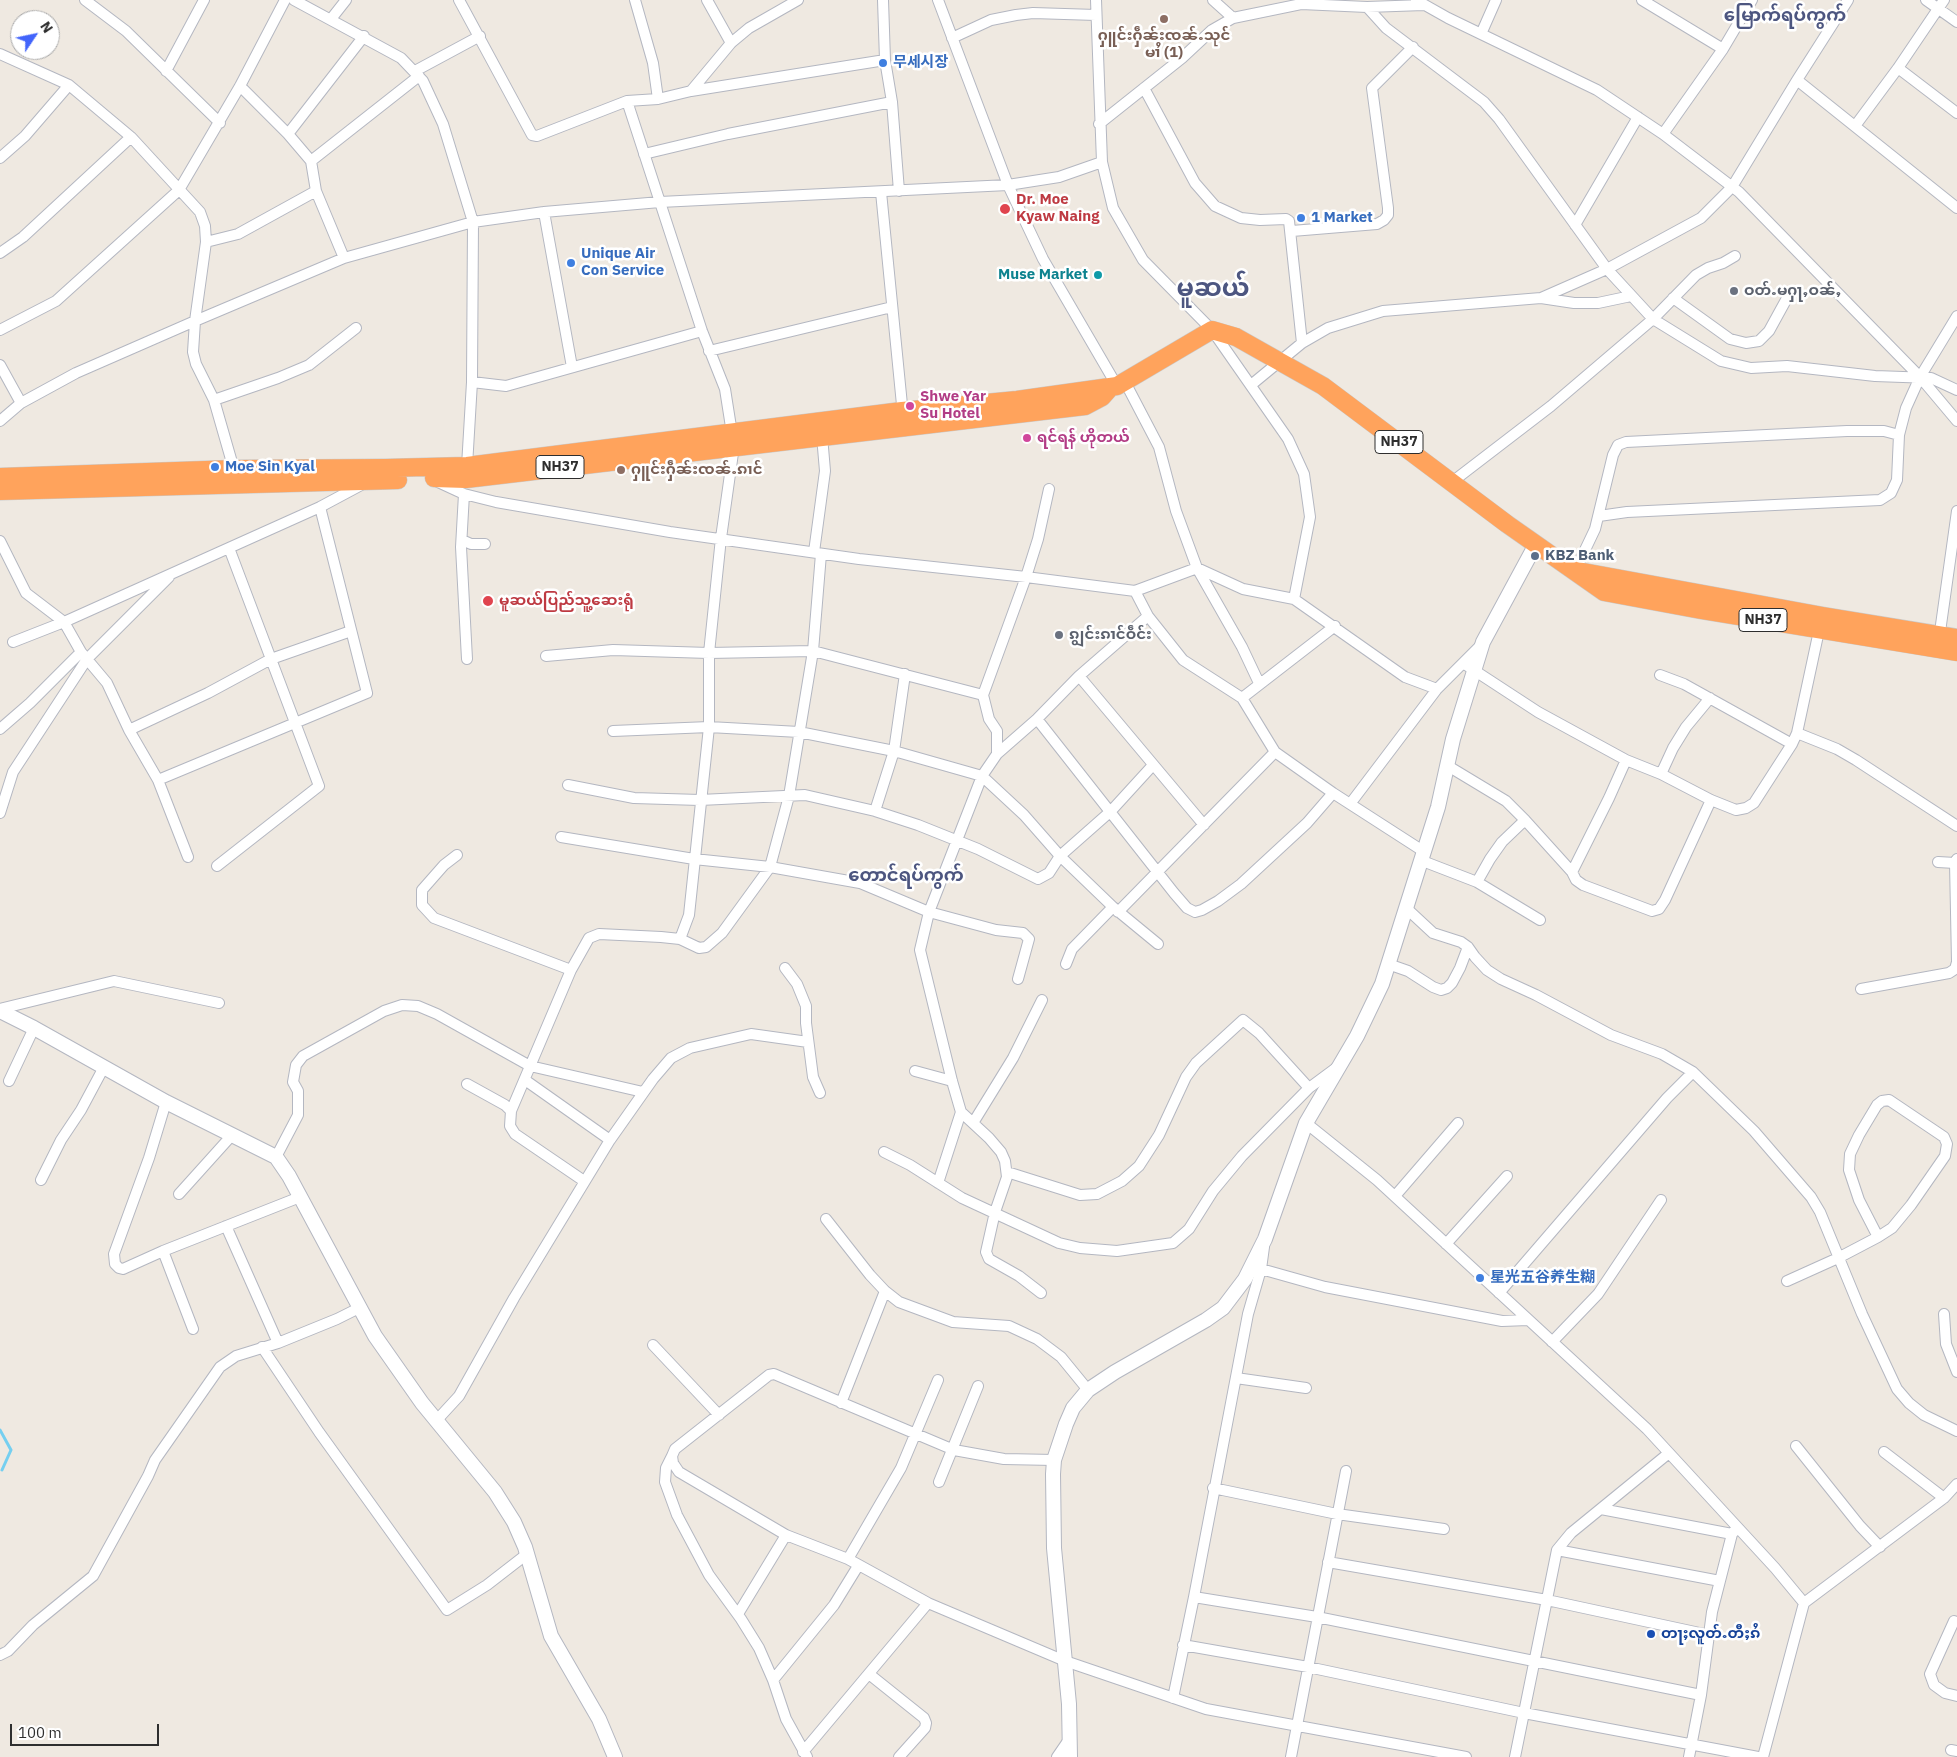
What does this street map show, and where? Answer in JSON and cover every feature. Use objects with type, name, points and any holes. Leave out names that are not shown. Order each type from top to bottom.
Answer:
[{"type":"highway","name":"NH37","points":[[0,491],[386,468],[466,479],[733,439],[822,436],[903,419],[1117,385],[1212,330],[1236,337],[1323,386],[1575,571],[1821,623],[1944,640],[1957,652]]},
{"type":"highway","name":"NH37","points":[[0,477],[235,477],[368,481],[467,466],[733,439],[903,419]]},
{"type":"street","points":[[85,0],[126,31],[220,123]]},
{"type":"street","points":[[166,71],[204,0]]},
{"type":"street","points":[[0,330],[56,301],[179,190],[220,123],[285,0]]},
{"type":"street","points":[[294,0],[364,36],[401,58],[423,81],[443,124],[473,222],[472,382],[467,466]]},
{"type":"street","points":[[330,19],[346,0]]},
{"type":"street","points":[[459,0],[532,135],[537,136],[627,101],[658,99],[691,91],[885,60]]},
{"type":"street","points":[[636,0],[653,62],[658,99]]},
{"type":"street","points":[[707,0],[731,43]]},
{"type":"street","points":[[691,91],[731,43],[749,28],[798,0]]},
{"type":"street","points":[[883,0],[885,60],[892,102],[898,191]]},
{"type":"street","points":[[938,0],[1008,185],[1043,259],[1117,385],[1159,448],[1176,511],[1197,568],[1242,647],[1259,684]]},
{"type":"street","points":[[1096,0],[1099,124],[1102,162],[1113,208],[1143,260],[1212,330],[1288,439],[1304,474],[1310,517],[1294,599]]},
{"type":"street","points":[[1213,0],[1233,18]]},
{"type":"street","points":[[1481,34],[1496,0]]},
{"type":"street","points":[[1642,0],[1723,48]]},
{"type":"street","points":[[1663,134],[1723,48],[1752,0]]},
{"type":"street","points":[[1541,298],[1607,269],[1702,218],[1732,187],[1848,0]]},
{"type":"street","points":[[1926,0],[1941,4],[1957,22]]},
{"type":"street","points":[[1099,124],[1182,58],[1212,30],[1233,18],[1302,2],[1367,7],[1420,2],[1597,90],[1663,134],[1732,187],[1920,377],[1957,421]]},
{"type":"street","points":[[1855,126],[1898,68],[1941,4]]},
{"type":"street","points":[[1367,7],[1386,28],[1484,102],[1607,269],[1653,319],[1721,361],[1751,368],[1787,366],[1875,376],[1930,378],[1957,390]]},
{"type":"street","points":[[952,38],[991,20],[1016,15],[1033,13],[1096,15]]},
{"type":"street","points":[[288,134],[364,36]]},
{"type":"street","points":[[311,161],[417,74],[480,36]]},
{"type":"street","points":[[1292,231],[1377,224],[1388,215],[1372,88],[1413,47]]},
{"type":"street","points":[[0,54],[69,86],[130,137],[200,212],[205,226],[206,242],[195,321],[193,352],[196,364],[214,400],[235,477]]},
{"type":"street","points":[[1898,68],[1956,110]]},
{"type":"street","points":[[1797,80],[1957,208]]},
{"type":"street","points":[[0,158],[25,136],[69,86]]},
{"type":"street","points":[[240,86],[288,134],[311,161],[316,191],[344,258]]},
{"type":"street","points":[[1144,88],[1194,183],[1215,206],[1241,218],[1260,220],[1286,219],[1289,221],[1292,231],[1302,342]]},
{"type":"street","points":[[627,101],[702,332],[725,389],[733,439],[720,538],[710,654],[708,727],[689,915],[680,939]]},
{"type":"street","points":[[644,154],[728,134],[892,102]]},
{"type":"street","points":[[1575,225],[1638,117]]},
{"type":"street","points":[[0,253],[22,237],[130,137]]},
{"type":"street","points":[[0,421],[21,403],[76,374],[344,258],[473,222],[544,212],[660,202],[1008,185],[1058,177],[1102,162]]},
{"type":"street","points":[[206,242],[238,234],[316,191]]},
{"type":"street","points":[[881,192],[903,419]]},
{"type":"street","points":[[544,212],[572,367]]},
{"type":"street","points":[[1452,482],[1551,406],[1653,319],[1696,275],[1735,256]]},
{"type":"street","points":[[1250,384],[1302,342],[1328,328],[1383,311],[1541,298],[1574,303],[1598,303],[1632,296]]},
{"type":"street","points":[[1674,298],[1730,339],[1746,343],[1759,341],[1770,331],[1786,300]]},
{"type":"street","points":[[710,351],[892,307]]},
{"type":"street","points":[[1599,516],[1627,512],[1880,500],[1891,493],[1897,480],[1900,434],[1906,408],[1920,377],[1957,316]]},
{"type":"street","points":[[214,400],[310,365],[356,328]]},
{"type":"street","points":[[472,382],[506,386],[702,332]]},
{"type":"street","points":[[0,365],[21,403]]},
{"type":"street","points":[[1575,571],[1596,529],[1618,445],[1626,442],[1847,431],[1900,434]]},
{"type":"street","points":[[584,1181],[515,1134],[510,1126],[512,1111],[571,970],[588,938],[599,934],[680,939],[699,948],[711,944],[722,933],[770,867],[788,796],[814,651],[817,553],[826,471],[822,436]]},
{"type":"street","points":[[13,642],[64,622],[320,507],[368,481],[386,468]]},
{"type":"street","points":[[423,472],[464,494],[516,505],[670,532],[817,553],[1134,591],[1197,568],[1243,589],[1294,599],[1405,677],[1437,689]]},
{"type":"street","points":[[997,754],[997,731],[989,719],[984,695],[1038,539],[1049,489]]},
{"type":"street","points":[[464,494],[462,540],[467,659]]},
{"type":"street","points":[[158,780],[367,693],[320,507]]},
{"type":"street","points":[[1944,640],[1957,511]]},
{"type":"street","points":[[462,540],[471,544],[485,544]]},
{"type":"street","points":[[0,541],[26,593],[64,622],[84,655],[107,683],[129,730],[158,780],[188,857]]},
{"type":"street","points":[[1070,1757],[1068,1741],[1069,1704],[1054,1548],[1054,1460],[1073,1408],[1088,1390],[1114,1372],[1206,1320],[1223,1308],[1245,1279],[1265,1239],[1306,1122],[1357,1036],[1382,984],[1438,807],[1453,739],[1484,642],[1536,544]]},
{"type":"street","points":[[217,866],[319,786],[229,548]]},
{"type":"street","points":[[0,729],[175,571]]},
{"type":"street","points":[[1134,591],[1148,616],[1183,660],[1242,698],[1275,752],[1422,855],[1477,882],[1540,920]]},
{"type":"street","points":[[1041,1293],[1019,1276],[989,1259],[986,1249],[1007,1172],[1005,1162],[1001,1152],[961,1112],[920,950],[929,912],[982,776],[997,754],[1079,676],[1148,616]]},
{"type":"street","points":[[1462,663],[1538,712],[1626,760],[1736,810],[1746,808],[1754,803],[1792,744],[1797,732],[1821,623]]},
{"type":"street","points":[[1242,698],[1335,626]]},
{"type":"street","points":[[129,730],[208,693],[271,659],[351,631]]},
{"type":"street","points":[[1350,804],[1437,689],[1484,642]]},
{"type":"street","points":[[546,656],[613,650],[710,654],[814,651],[984,695]]},
{"type":"street","points":[[0,813],[13,772],[84,655]]},
{"type":"street","points":[[875,811],[894,751],[905,674]]},
{"type":"street","points":[[1660,675],[1684,684],[1792,744]]},
{"type":"street","points":[[1079,676],[1204,825]]},
{"type":"street","points":[[1660,774],[1686,727],[1710,698]]},
{"type":"street","points":[[1037,718],[1158,873],[1187,908],[1195,912],[1202,910],[1241,884],[1307,823],[1333,793]]},
{"type":"street","points":[[613,731],[708,727],[799,732],[894,751],[982,776],[1024,815],[1060,856],[1116,910],[1158,944]]},
{"type":"street","points":[[1797,732],[1849,756],[1957,826]]},
{"type":"street","points":[[1066,964],[1072,948],[1158,873],[1275,752]]},
{"type":"street","points":[[1572,872],[1626,760]]},
{"type":"street","points":[[568,785],[634,798],[700,800],[805,795],[875,811],[918,825],[978,849],[1038,879],[1049,873],[1060,856],[1110,811],[1153,765]]},
{"type":"street","points":[[1448,766],[1475,780],[1506,801],[1572,872],[1576,880],[1583,885],[1652,911],[1659,909],[1665,900],[1711,800]]},
{"type":"street","points":[[1477,882],[1502,842],[1525,820]]},
{"type":"street","points":[[561,837],[694,860],[770,867],[860,883],[929,912],[996,930],[1023,933],[1029,939],[1018,979]]},
{"type":"street","points":[[457,855],[444,865],[422,890],[422,905],[434,918],[571,970]]},
{"type":"street","points":[[1861,989],[1949,973],[1955,969],[1957,962],[1956,861],[1938,862]]},
{"type":"street","points":[[1405,908],[1433,933],[1461,942],[1468,947],[1475,958],[1487,970],[1501,979],[1536,995],[1611,1035],[1662,1054],[1693,1072],[1754,1131],[1811,1197],[1820,1212],[1838,1258],[1897,1388],[1909,1403],[1924,1415],[1957,1431]]},
{"type":"street","points":[[1388,964],[1408,970],[1433,987],[1441,990],[1452,983],[1468,947]]},
{"type":"street","points":[[785,968],[797,984],[806,1006],[808,1042],[813,1077],[820,1093]]},
{"type":"street","points":[[0,1010],[114,981],[218,1003]]},
{"type":"street","points":[[973,1124],[1013,1058],[1042,1000]]},
{"type":"street","points":[[276,1157],[298,1114],[298,1091],[294,1082],[296,1066],[303,1056],[384,1012],[402,1005],[418,1006],[437,1014],[530,1066],[643,1092]]},
{"type":"street","points":[[0,1010],[166,1102],[276,1157],[300,1197],[375,1336],[405,1381],[495,1492],[514,1522],[527,1554],[551,1636],[599,1719],[615,1757]]},
{"type":"street","points":[[1007,1172],[1080,1195],[1097,1194],[1122,1181],[1139,1166],[1159,1135],[1186,1077],[1196,1063],[1243,1020],[1259,1033],[1310,1088]]},
{"type":"street","points":[[9,1081],[34,1028]]},
{"type":"street","points":[[436,1421],[459,1396],[514,1298],[610,1140],[643,1092],[671,1058],[690,1048],[751,1034],[808,1042]]},
{"type":"street","points":[[884,1152],[910,1165],[962,1198],[1059,1243],[1080,1248],[1117,1251],[1172,1243],[1189,1229],[1213,1191],[1242,1156],[1310,1088],[1341,1063]]},
{"type":"street","points":[[41,1180],[61,1140],[104,1067]]},
{"type":"street","points":[[916,1071],[952,1081]]},
{"type":"street","points":[[1499,1293],[1667,1098],[1693,1072]]},
{"type":"street","points":[[525,1080],[610,1140]]},
{"type":"street","points":[[467,1084],[505,1105],[512,1111]]},
{"type":"street","points":[[1787,1281],[1838,1258],[1878,1237],[1892,1228],[1911,1205],[1945,1156],[1948,1144],[1944,1137],[1889,1100],[1882,1101],[1877,1105],[1850,1154],[1849,1170],[1851,1178],[1859,1200],[1878,1237]]},
{"type":"street","points":[[166,1102],[149,1158],[114,1254],[115,1264],[123,1269],[163,1251],[300,1197]]},
{"type":"street","points":[[938,1183],[961,1112]]},
{"type":"street","points":[[1306,1122],[1395,1196],[1647,1429],[1734,1531],[1776,1568],[1804,1604]]},
{"type":"street","points":[[1395,1196],[1458,1123]]},
{"type":"street","points":[[179,1194],[233,1134]]},
{"type":"street","points":[[1446,1244],[1507,1176]]},
{"type":"street","points":[[1552,1342],[1598,1294],[1661,1200]]},
{"type":"street","points":[[826,1219],[885,1292],[899,1302],[953,1322],[1009,1326],[1037,1339],[1061,1357],[1088,1390]]},
{"type":"street","points":[[226,1226],[278,1343]]},
{"type":"street","points":[[1172,1698],[1194,1597],[1248,1314],[1261,1269],[1265,1239]]},
{"type":"street","points":[[163,1251],[193,1329]]},
{"type":"street","points":[[1261,1269],[1325,1287],[1502,1321],[1528,1320]]},
{"type":"street","points":[[841,1402],[885,1292]]},
{"type":"street","points":[[0,1656],[8,1651],[33,1625],[93,1576],[155,1460],[220,1367],[236,1356],[278,1343],[359,1308]]},
{"type":"street","points":[[1944,1314],[1946,1344],[1957,1372]]},
{"type":"street","points":[[653,1345],[719,1415]]},
{"type":"street","points":[[262,1347],[319,1432],[447,1610],[487,1584],[527,1554]]},
{"type":"street","points":[[928,1603],[805,1755],[786,1719],[773,1680],[759,1648],[738,1614],[710,1575],[677,1515],[665,1482],[666,1468],[675,1449],[774,1374],[954,1450],[1004,1459],[1054,1460]]},
{"type":"street","points":[[1236,1378],[1306,1388]]},
{"type":"street","points":[[848,1559],[901,1468],[938,1380]]},
{"type":"street","points":[[939,1482],[954,1450],[978,1386]]},
{"type":"street","points":[[1796,1446],[1860,1526],[1880,1547]]},
{"type":"street","points":[[1884,1452],[1944,1498]]},
{"type":"street","points":[[1515,1757],[1557,1550],[1571,1534],[1669,1453]]},
{"type":"street","points":[[672,1456],[673,1463],[679,1472],[786,1535],[848,1559],[928,1603],[1065,1661],[1206,1709],[1466,1757]]},
{"type":"street","points":[[1291,1757],[1346,1471]]},
{"type":"street","points":[[1763,1757],[1804,1604],[1944,1498],[1957,1484]]},
{"type":"street","points":[[1214,1488],[1337,1514],[1444,1529]]},
{"type":"street","points":[[1601,1509],[1734,1531]]},
{"type":"street","points":[[1689,1757],[1701,1695],[1712,1612],[1734,1531]]},
{"type":"street","points":[[738,1614],[786,1535]]},
{"type":"street","points":[[1557,1550],[1720,1581]]},
{"type":"street","points":[[1328,1562],[1547,1600],[1709,1635]]},
{"type":"street","points":[[773,1680],[834,1605],[858,1566]]},
{"type":"street","points":[[1194,1597],[1317,1618],[1701,1695]]},
{"type":"street","points":[[1954,1621],[1930,1674],[1934,1685],[1945,1693],[1957,1696]]},
{"type":"street","points":[[1183,1645],[1308,1667],[1524,1713],[1758,1757]]},
{"type":"street","points":[[869,1674],[924,1718],[926,1723],[925,1728],[899,1757]]},
{"type":"street","points":[[1057,1757],[1068,1741]]},
{"type":"waterway","points":[[0,1430],[11,1450],[2,1470]]},
{"type":"place","name":"ႁူင်းႁဵၼ်းၸၼ်ႉသုင် မၢႆ (1)","points":[[1164,19]]},
{"type":"place","name":"무세시장","points":[[883,63]]},
{"type":"place","name":"Dr. Moe Kyaw Naing","points":[[1005,209]]},
{"type":"place","name":"1 Market","points":[[1301,218]]},
{"type":"place","name":"Unique Air Con Service","points":[[571,263]]},
{"type":"place","name":"Muse Market","points":[[1098,275]]},
{"type":"place","name":"ဝတ်ႉမႁႃႇဝၼ်ႇ","points":[[1734,291]]},
{"type":"place","name":"Shwe Yar Su Hotel","points":[[910,406]]},
{"type":"place","name":"ရင်ရန် ဟိုတယ်","points":[[1027,438]]},
{"type":"place","name":"Moe Sin Kyal","points":[[215,467]]},
{"type":"place","name":"ႁူင်းႁဵၼ်းၸၼ်ႉၵၢင်","points":[[621,470]]},
{"type":"place","name":"KBZ Bank","points":[[1535,556]]},
{"type":"place","name":"မူဆယ်ပြည်သူ့ဆေးရုံ","points":[[488,601]]},
{"type":"place","name":"ၵျွင်းၵၢင်ဝဵင်း","points":[[1059,635]]},
{"type":"place","name":"星光五谷养生糊","points":[[1480,1278]]},
{"type":"place","name":"တႃႈလူတ်ႉတီႈၵႆ","points":[[1651,1634]]},
{"type":"district","name":"မြောက်ရပ်ကွက်","points":[[1785,16]]},
{"type":"district","name":"မူဆယ်","points":[[1213,289]]},
{"type":"district","name":"တောင်ရပ်ကွက်","points":[[906,876]]}]
